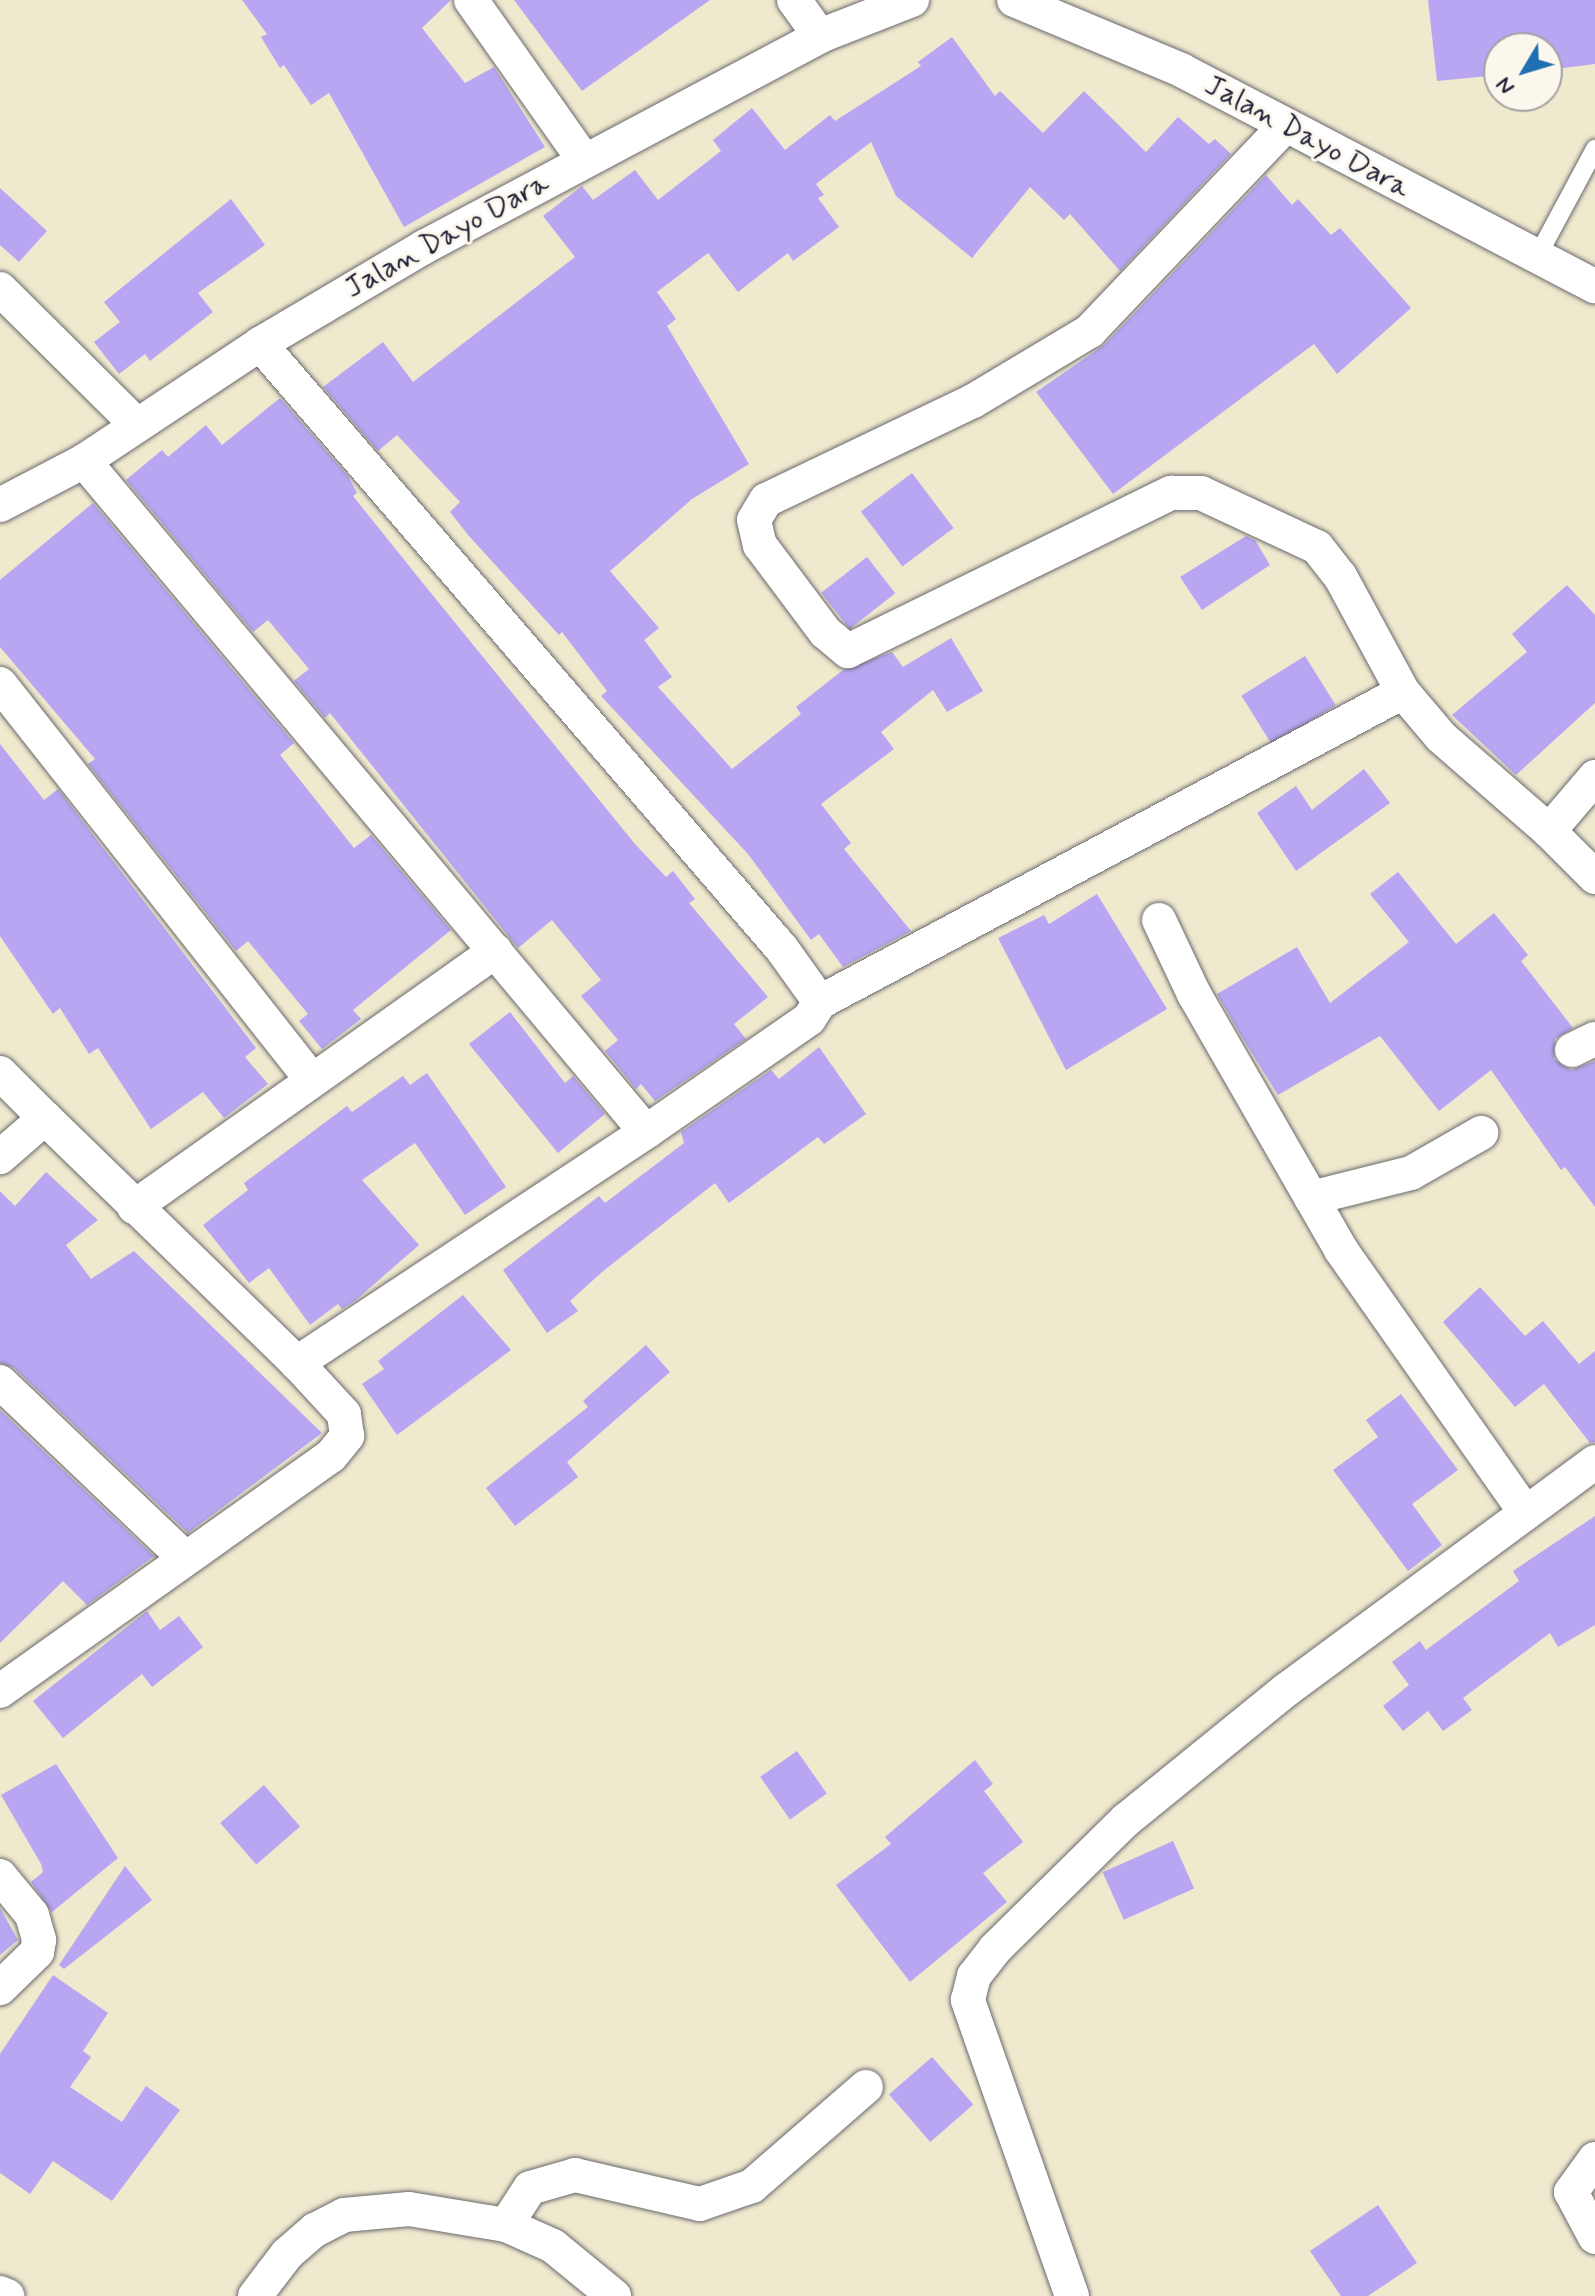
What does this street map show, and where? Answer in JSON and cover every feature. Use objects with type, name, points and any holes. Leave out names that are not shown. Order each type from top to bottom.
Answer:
[{"type":"street","points":[[471,0],[584,160]]},
{"type":"street","points":[[794,0],[820,36]]},
{"type":"street","name":"Jalan Dayo Dara","points":[[0,505],[84,461],[260,344],[584,160],[820,36],[912,0]]},
{"type":"street","name":"Jalan Dayo Dara","points":[[1014,0],[1181,70],[1284,127],[1595,286]]},
{"type":"street","points":[[1284,127],[1090,331],[973,401],[766,500],[756,513],[754,529],[760,545],[825,632],[848,651],[1171,493],[1201,493],[1317,547],[1340,576],[1403,692],[1441,737],[1549,831],[1595,877]]},
{"type":"street","points":[[0,289],[136,424]]},
{"type":"street","points":[[260,344],[782,949],[820,1002]]},
{"type":"street","points":[[84,461],[646,1132]]},
{"type":"street","points":[[0,684],[312,1080]]},
{"type":"street","points":[[297,1363],[646,1132],[809,1019],[820,1002],[1403,692]]},
{"type":"street","points":[[1549,831],[1595,777]]},
{"type":"street","points":[[1159,920],[1194,994],[1311,1198],[1391,1324],[1525,1512]]},
{"type":"street","points":[[134,1207],[495,951]]},
{"type":"street","points":[[0,1073],[297,1363],[344,1414],[347,1436],[331,1456],[5,1678]]},
{"type":"street","points":[[0,1157],[45,1118]]},
{"type":"street","points":[[1311,1198],[1411,1173],[1481,1133]]},
{"type":"street","points":[[0,1382],[184,1557]]},
{"type":"street","points":[[1072,2296],[968,2000],[974,1976],[995,1949],[1126,1820],[1286,1690],[1595,1462]]},
{"type":"street","points":[[0,1876],[32,1915],[39,1940],[37,1952],[0,1988]]},
{"type":"street","points":[[506,2225],[530,2188],[575,2175],[700,2204],[752,2186],[866,2087]]},
{"type":"street","points":[[1595,2159],[1571,2192],[1595,2237]]},
{"type":"street","points":[[255,2296],[287,2254],[344,2215],[409,2209],[506,2225],[553,2246],[614,2296]]},
{"type":"street","points":[[0,2293],[7,2296]]},
{"type":"lane","points":[[1537,257],[1595,149]]},
{"type":"building","points":[[242,0],[451,0],[422,28],[465,83],[494,67],[545,147],[404,227],[329,93],[311,105],[284,65],[280,68],[261,37],[267,34]]},
{"type":"building","points":[[514,0],[710,0],[582,91]]},
{"type":"building","points":[[1428,0],[1595,0],[1595,64],[1563,68],[1563,32],[1483,32],[1483,77],[1437,81]]},
{"type":"building","points":[[952,37],[995,96],[1000,91],[1043,133],[1084,91],[1146,152],[1178,117],[1209,144],[1215,139],[1231,154],[1120,271],[1070,214],[1064,220],[1030,187],[972,258],[896,196],[871,142],[816,184],[824,195],[818,198],[839,227],[793,261],[788,253],[738,292],[708,253],[657,292],[676,319],[667,326],[749,464],[692,499],[610,571],[659,628],[644,640],[672,677],[658,687],[732,769],[801,714],[796,707],[843,670],[892,652],[903,667],[951,638],[983,691],[947,712],[933,690],[881,732],[894,749],[821,804],[851,843],[844,849],[911,931],[843,967],[819,934],[811,940],[748,854],[601,696],[607,691],[562,632],[559,635],[469,536],[450,512],[460,502],[397,435],[378,451],[323,387],[383,342],[413,382],[575,257],[543,216],[582,186],[593,200],[635,170],[658,200],[721,151],[713,140],[752,108],[785,150],[830,115],[835,121],[921,66],[918,62]]},
{"type":"building","points":[[1266,175],[1292,205],[1298,199],[1331,235],[1340,228],[1411,308],[1337,374],[1314,344],[1113,494],[1036,392],[1104,345]]},
{"type":"building","points":[[0,188],[47,231],[19,262],[0,245]]},
{"type":"building","points":[[231,199],[265,245],[198,293],[213,312],[150,361],[145,354],[119,374],[94,342],[120,322],[104,302]]},
{"type":"building","points":[[280,398],[348,476],[357,493],[353,496],[635,844],[666,877],[673,871],[695,899],[689,903],[768,997],[734,1024],[746,1039],[655,1101],[641,1084],[636,1089],[605,1051],[618,1040],[581,996],[601,980],[552,920],[518,948],[330,713],[325,718],[294,681],[309,669],[268,620],[253,632],[126,480],[162,450],[168,457],[206,425],[222,445]]},
{"type":"building","points":[[912,473],[954,528],[902,567],[861,512]]},
{"type":"building","points":[[93,503],[294,743],[280,755],[354,848],[371,835],[451,930],[353,1010],[361,1019],[322,1049],[299,1021],[308,1014],[248,941],[236,951],[88,764],[95,759],[0,647],[0,580]]},
{"type":"building","points":[[1246,536],[1255,540],[1270,565],[1202,610],[1180,577]]},
{"type":"building","points":[[867,557],[895,593],[850,629],[821,593]]},
{"type":"building","points":[[1567,585],[1595,615],[1595,703],[1516,775],[1452,715],[1527,652],[1512,634]]},
{"type":"building","points":[[1305,656],[1336,705],[1272,745],[1241,696]]},
{"type":"building","points":[[0,744],[44,800],[58,789],[256,1048],[245,1057],[268,1084],[224,1118],[203,1092],[151,1129],[98,1048],[89,1054],[60,1008],[53,1014],[0,936]]},
{"type":"building","points":[[1364,769],[1390,803],[1296,871],[1257,813],[1296,786],[1312,810]]},
{"type":"building","points":[[1398,872],[1456,944],[1494,913],[1528,955],[1521,961],[1573,1028],[1555,1039],[1554,1059],[1571,1070],[1595,1061],[1595,1207],[1565,1167],[1561,1170],[1491,1070],[1439,1111],[1380,1036],[1278,1095],[1240,1034],[1217,994],[1297,947],[1330,1003],[1409,942],[1370,894]]},
{"type":"building","points":[[1097,894],[1167,1009],[1066,1070],[998,938],[1044,915],[1049,924]]},
{"type":"building","points":[[510,1012],[565,1083],[573,1076],[605,1114],[558,1153],[469,1044]]},
{"type":"building","points":[[819,1047],[866,1114],[824,1144],[818,1137],[729,1203],[715,1183],[602,1272],[570,1301],[578,1311],[547,1333],[503,1270],[599,1196],[605,1203],[684,1143],[681,1132],[771,1070],[779,1079]]},
{"type":"building","points":[[427,1073],[506,1187],[465,1215],[415,1143],[362,1180],[419,1245],[356,1300],[342,1309],[338,1304],[310,1325],[269,1268],[249,1283],[203,1225],[248,1190],[244,1183],[347,1106],[352,1112],[403,1076],[410,1085]]},
{"type":"building","points":[[46,1172],[98,1220],[66,1245],[91,1279],[134,1251],[322,1433],[188,1533],[14,1368],[0,1363],[0,1191],[15,1206]]},
{"type":"building","points":[[1480,1287],[1525,1336],[1543,1321],[1579,1364],[1595,1351],[1595,1442],[1590,1443],[1544,1384],[1515,1407],[1443,1322]]},
{"type":"building","points":[[463,1295],[511,1350],[397,1435],[362,1384],[384,1369],[378,1361]]},
{"type":"building","points":[[646,1345],[670,1372],[567,1462],[578,1477],[515,1526],[486,1488],[588,1407],[583,1401]]},
{"type":"building","points":[[1401,1394],[1458,1470],[1412,1504],[1442,1545],[1408,1571],[1333,1470],[1378,1437],[1366,1420]]},
{"type":"building","points":[[0,1410],[154,1556],[87,1605],[63,1581],[0,1643]]},
{"type":"building","points":[[1595,1516],[1595,1625],[1558,1647],[1550,1633],[1463,1698],[1472,1710],[1443,1731],[1428,1711],[1403,1731],[1383,1706],[1409,1685],[1392,1662],[1420,1641],[1426,1650],[1519,1581],[1513,1571]]},
{"type":"building","points":[[147,1611],[160,1630],[179,1616],[203,1647],[152,1687],[142,1674],[63,1738],[33,1701]]},
{"type":"building","points":[[797,1751],[827,1794],[790,1819],[760,1777]]},
{"type":"building","points":[[975,1760],[993,1784],[984,1791],[1023,1842],[983,1873],[1007,1902],[910,1982],[836,1885],[891,1844],[885,1837]]},
{"type":"building","points":[[56,1764],[118,1858],[52,1912],[31,1882],[43,1872],[41,1864],[1,1795]]},
{"type":"building","points":[[264,1785],[300,1827],[256,1865],[220,1823]]},
{"type":"building","points":[[1173,1841],[1194,1889],[1124,1920],[1103,1872]]},
{"type":"building","points":[[125,1866],[152,1900],[64,1969],[59,1965]]},
{"type":"building","points":[[0,1908],[18,1940],[0,1955]]},
{"type":"building","points":[[53,1975],[108,2013],[83,2051],[91,2057],[70,2087],[122,2122],[146,2086],[180,2110],[112,2201],[53,2161],[30,2194],[0,2173],[0,2054]]},
{"type":"building","points":[[932,2057],[973,2105],[930,2142],[889,2094]]},
{"type":"building","points":[[1378,2205],[1417,2263],[1368,2296],[1341,2296],[1310,2251]]}]
